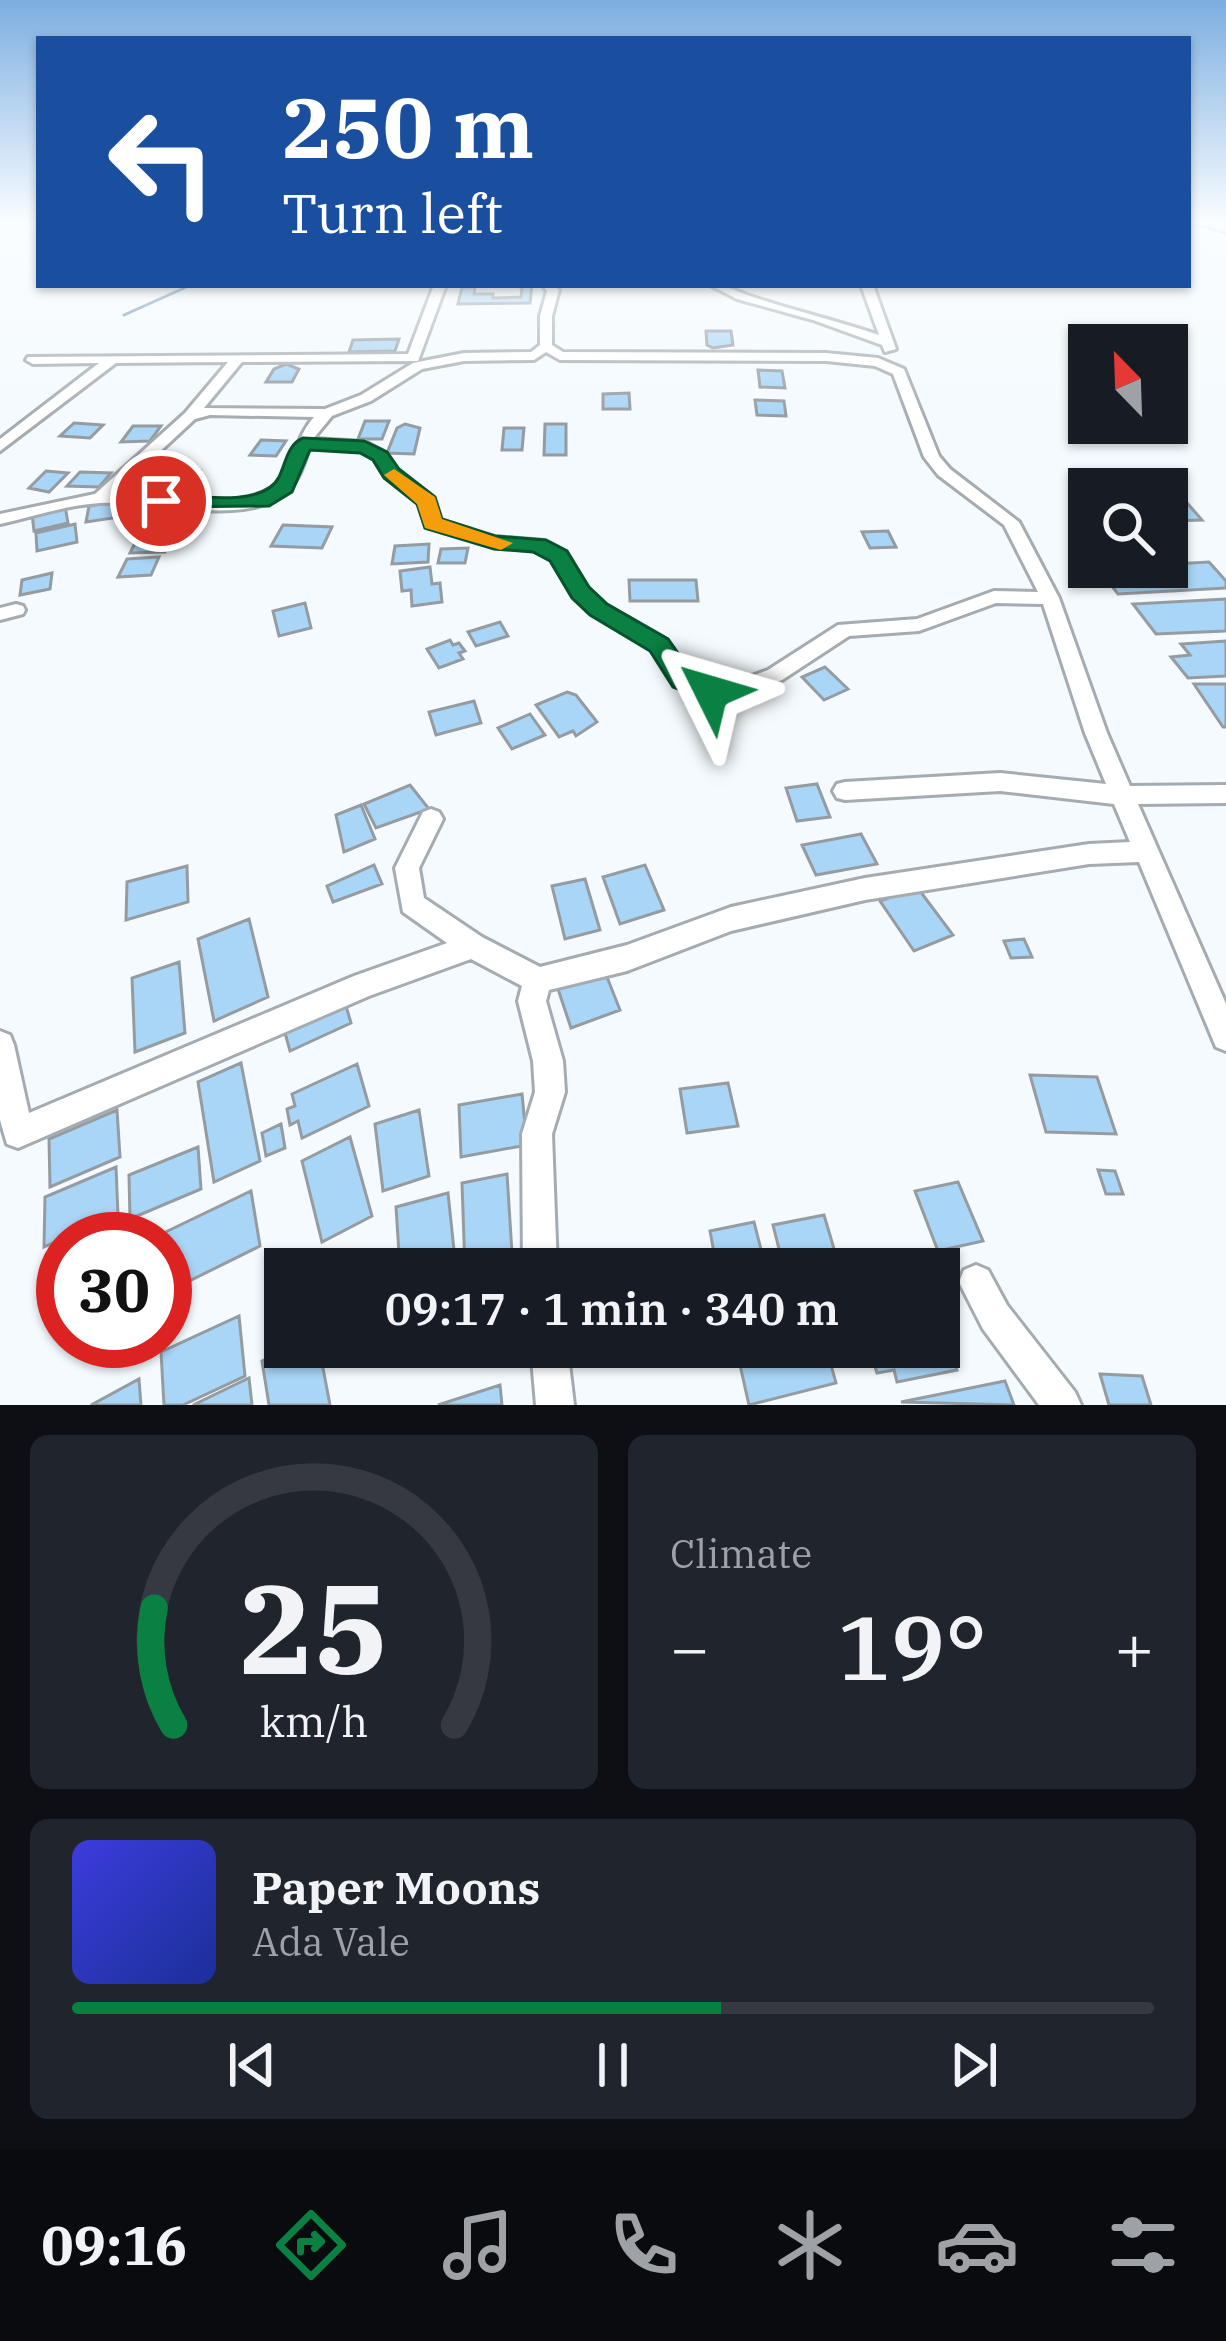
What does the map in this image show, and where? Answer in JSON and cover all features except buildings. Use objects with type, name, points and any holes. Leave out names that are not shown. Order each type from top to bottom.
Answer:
[{"type":"street","points":[[413,358],[439,289]]},
{"type":"street","points":[[33,360],[534,356],[546,346],[552,289]]},
{"type":"street","points":[[723,289],[888,343]]},
{"type":"street","points":[[867,289],[932,457],[944,472],[1011,522],[1050,598],[1122,795],[1226,1037]]},
{"type":"street","points":[[546,346],[560,356],[826,357],[878,362],[898,372]]},
{"type":"street","points":[[0,519],[100,497],[208,504],[262,501],[285,487],[307,428],[328,413],[366,398],[418,366],[464,357]]},
{"type":"street","points":[[100,497],[190,416],[238,358]]},
{"type":"street","points":[[0,446],[112,359]]},
{"type":"street","points":[[190,416],[210,411],[328,413]]},
{"type":"street","points":[[303,443],[364,447],[380,456],[391,473],[427,501],[432,523],[494,542],[538,545],[559,556],[580,592],[599,609],[659,645],[683,680],[711,692],[733,691],[775,675],[845,630],[919,625],[994,597],[1050,598]]},
{"type":"street","points":[[845,791],[1000,782],[1122,795],[1226,794]]},
{"type":"street","points":[[430,819],[407,868],[412,904],[473,946],[538,980],[627,958],[731,919],[865,889],[1089,854],[1149,851]]},
{"type":"street","points":[[0,1045],[18,1133],[364,985],[473,946]]},
{"type":"street","points":[[538,980],[532,1001],[548,1061],[550,1092],[536,1134],[539,1248]]},
{"type":"street","points":[[976,1282],[995,1317],[1062,1405]]},
{"type":"street","points":[[551,1368],[555,1405]]},
{"type":"waterway","points":[[124,315],[183,289]]},
{"type":"slow traffic","points":[[394,475],[427,501],[432,523],[501,543]]},
{"type":"route","points":[[161,501],[262,501],[285,487],[303,443],[364,447],[427,501],[432,523],[494,542],[538,545],[559,556],[580,592],[599,609],[659,645],[683,680],[711,692]]}]
